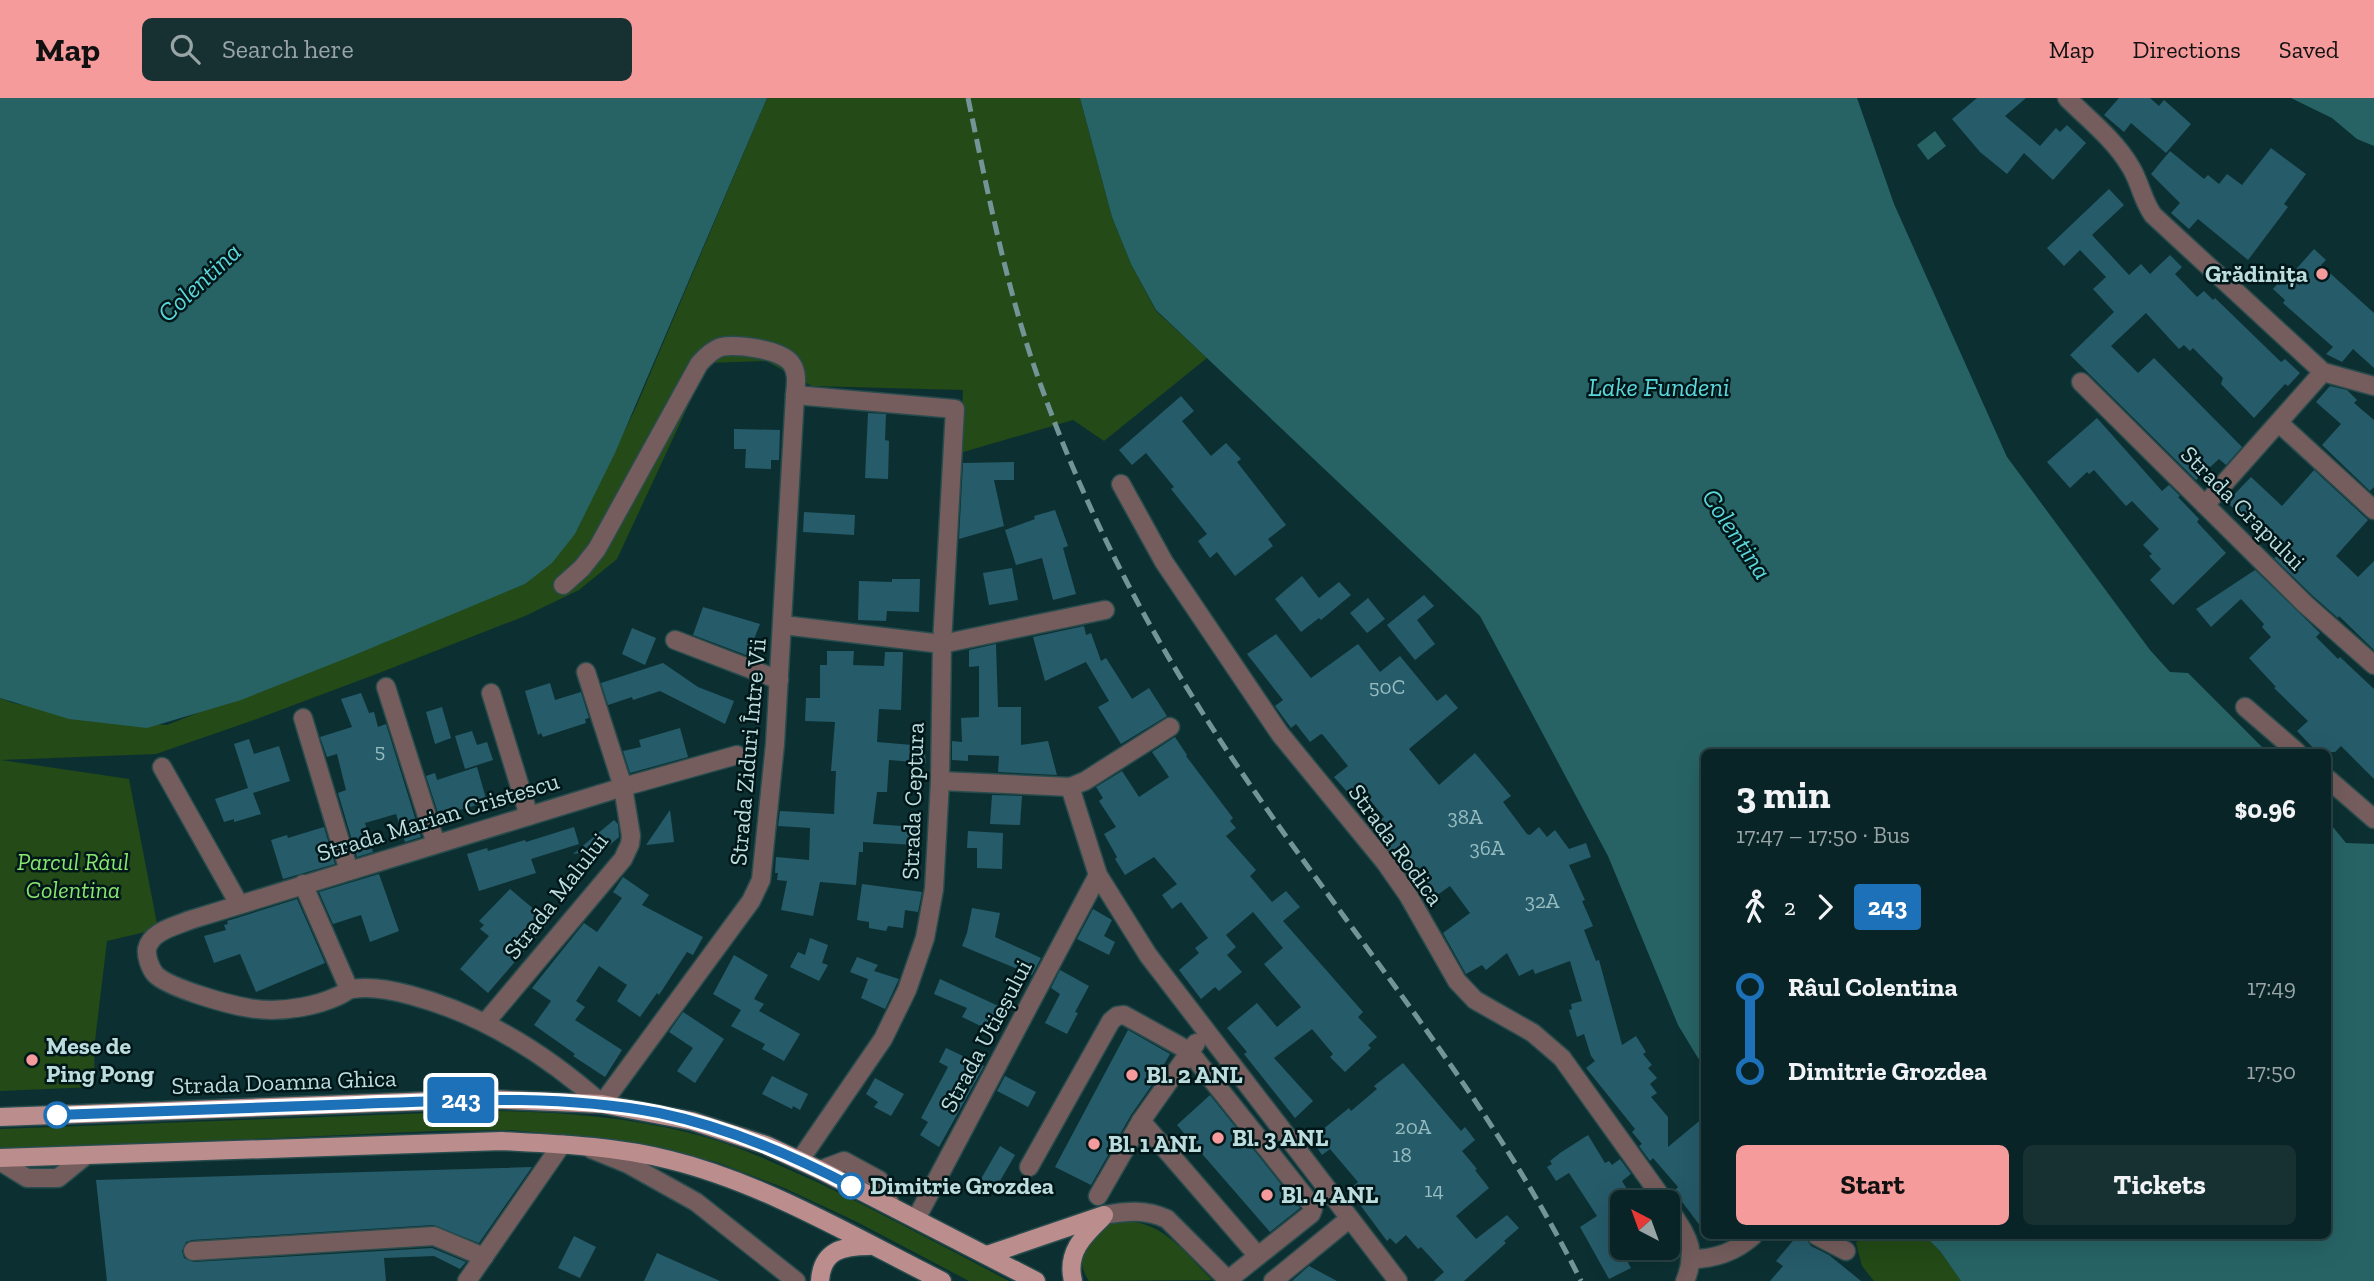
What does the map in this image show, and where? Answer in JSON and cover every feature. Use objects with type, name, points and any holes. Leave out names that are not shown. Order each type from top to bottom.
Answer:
[{"type":"main road","name":"Strada Doamna Ghica","points":[[0,1117],[486,1099],[602,1104],[692,1121],[738,1135],[800,1160],[1036,1281]]},
{"type":"main road","points":[[0,1160],[502,1141],[581,1145],[670,1160],[738,1181],[942,1281]]},
{"type":"main road","points":[[987,1255],[1104,1215]]},
{"type":"main road","points":[[1073,1281],[1073,1252],[1104,1215]]},
{"type":"main road","points":[[820,1281],[822,1267],[828,1257],[837,1250],[848,1246],[870,1245]]},
{"type":"street","points":[[2067,98],[2131,167],[2147,207],[2153,215],[2323,372],[2374,386]]},
{"type":"street","name":"Strada Ziduri Între Vii","points":[[563,585],[582,568],[597,549],[699,364],[707,355],[727,347],[774,352],[792,363],[796,373],[783,625],[761,880],[751,901],[602,1104]]},
{"type":"street","points":[[2205,505],[2323,372]]},
{"type":"street","name":"Strada Crapului","points":[[2081,382],[2305,604],[2374,665]]},
{"type":"street","name":"Strada Ceptura","points":[[795,395],[955,409],[942,644],[940,781],[931,912],[907,990],[883,1039],[800,1160]]},
{"type":"street","points":[[2278,422],[2374,510]]},
{"type":"street","name":"Strada Rodica","points":[[1121,484],[1164,562],[1280,734],[1385,862],[1408,895],[1457,981],[1475,1000],[1533,1033],[1562,1058],[1656,1190]]},
{"type":"street","points":[[783,625],[942,644],[1105,610]]},
{"type":"street","points":[[675,640],[779,680]]},
{"type":"street","name":"Strada Malului","points":[[485,1023],[623,859],[630,844],[623,787],[586,672]]},
{"type":"street","points":[[386,687],[436,844]]},
{"type":"street","points":[[491,693],[529,816]]},
{"type":"street","points":[[2245,707],[2294,749]]},
{"type":"street","points":[[303,718],[349,871]]},
{"type":"street","points":[[940,781],[1070,787],[1085,781],[1170,727]]},
{"type":"street","name":"Strada Marian Cristescu","points":[[349,989],[305,1007],[250,1008],[221,1002],[184,989],[155,974],[148,960],[147,950],[156,935],[190,920],[623,787],[737,755]]},
{"type":"street","points":[[162,767],[239,904]]},
{"type":"street","points":[[2331,782],[2374,819]]},
{"type":"street","points":[[1070,787],[1098,875],[1148,955],[1398,1281]]},
{"type":"street","name":"Strada Utieșului","points":[[916,1219],[1098,875]]},
{"type":"street","points":[[303,884],[349,989],[367,988],[407,994],[450,1007],[485,1023],[536,1053],[602,1104]]},
{"type":"street","points":[[1029,1167],[1111,1021],[1124,1015],[1189,1051],[1313,1209],[1311,1214],[1229,1280],[1167,1219],[1140,1211],[1104,1215]]},
{"type":"street","points":[[1098,1196],[1141,1121],[1189,1051],[1207,1032]]},
{"type":"street","points":[[1141,1121],[1258,1256]]},
{"type":"street","points":[[467,1281],[562,1144]]},
{"type":"street","points":[[581,1145],[628,1164],[696,1202],[796,1281]]},
{"type":"street","points":[[1273,1281],[1349,1219]]},
{"type":"street","points":[[1680,1227],[1691,1247],[1692,1259],[1685,1281]]},
{"type":"street","points":[[192,1251],[433,1236],[484,1257]]},
{"type":"street","points":[[1692,1259],[1723,1255],[1750,1239]]},
{"type":"street","points":[[1823,1239],[1846,1251]]},
{"type":"green space","name":"Parcul Râul Colentina","points":[[767,98],[1080,98],[1112,217],[1131,264],[1156,311],[1207,358],[1104,441],[1073,420],[960,453],[963,390],[812,386],[766,361],[708,363],[617,559],[579,590],[525,616],[379,673],[156,754],[1,760],[129,779],[158,929],[107,941],[94,1049],[95,1087],[0,1091],[0,698],[13,703],[102,720],[167,725],[525,584],[575,534],[636,407]]},
{"type":"green space","points":[[483,1111],[561,1113],[613,1119],[664,1127],[723,1143],[819,1183],[1009,1281],[969,1281],[855,1221],[782,1187],[719,1163],[617,1140],[511,1130],[435,1131],[0,1150],[0,1129]]},
{"type":"green space","points":[[1122,1221],[1150,1226],[1173,1240],[1212,1280],[1089,1281],[1083,1270],[1082,1260],[1087,1242],[1101,1229]]},
{"type":"green space","points":[[1859,1239],[1928,1239],[1961,1281],[1874,1281],[1862,1266],[1856,1243]]},
{"type":"water","name":"Colentina","points":[[0,98],[767,98],[615,453],[575,534],[552,563],[525,584],[352,656],[241,700],[147,728],[69,719],[0,698]]},
{"type":"water","name":"Lake Fundeni","points":[[1080,98],[1857,98],[1894,204],[2007,457],[2150,650],[2170,672],[2188,673],[2264,749],[1701,749],[1701,1060],[1678,1025],[1608,856],[1480,616],[1156,310],[1131,264],[1112,217]]},
{"type":"water","points":[[2291,98],[2374,98],[2374,146],[2357,139],[2332,118]]},
{"type":"water","points":[[1935,131],[1946,146],[1928,160],[1917,145]]},
{"type":"water","points":[[2331,825],[2346,843],[2374,844],[2374,1281],[1961,1281],[1928,1239],[2331,1239]]},
{"type":"building","points":[[1977,98],[2026,98],[2005,116],[2040,146],[2056,128],[2060,132],[2067,125],[2086,143],[2053,180],[2024,153],[2007,174],[1980,152],[1952,119]]},
{"type":"building","points":[[2119,98],[2150,98],[2159,106],[2164,100],[2191,124],[2166,153],[2131,123],[2124,132],[2104,115]]},
{"type":"building","points":[[2271,148],[2306,174],[2284,204],[2288,207],[2248,260],[2198,219],[2189,229],[2171,213],[2180,203],[2151,174],[2170,151],[2204,179],[2208,175],[2219,184],[2227,174],[2242,185]]},
{"type":"building","points":[[2109,189],[2124,205],[2092,235],[2129,275],[2141,264],[2150,274],[2170,255],[2182,267],[2175,274],[2197,297],[2204,291],[2213,300],[2215,298],[2281,362],[2285,359],[2300,373],[2288,386],[2285,384],[2254,418],[2221,384],[2223,378],[2193,348],[2190,351],[2184,345],[2179,349],[2146,313],[2111,346],[2138,373],[2154,358],[2242,447],[2226,465],[2219,459],[2196,480],[2070,355],[2114,312],[2093,289],[2106,277],[2080,250],[2064,266],[2047,248]]},
{"type":"building","points":[[2314,249],[2326,260],[2321,265],[2374,313],[2374,368],[2353,349],[2342,362],[2326,354],[2333,347],[2283,303],[2285,300],[2273,289],[2287,273],[2290,276]]},
{"type":"building","points":[[2330,386],[2347,390],[2357,400],[2354,403],[2374,420],[2374,487],[2370,491],[2322,445],[2341,424],[2316,402]]},
{"type":"building","points":[[1181,396],[1194,411],[1182,421],[1211,456],[1226,443],[1241,459],[1237,462],[1286,525],[1268,539],[1273,546],[1235,576],[1217,552],[1210,558],[1198,541],[1207,534],[1146,453],[1132,465],[1119,450]]},
{"type":"building","points":[[868,413],[886,414],[885,440],[889,441],[888,479],[865,478]]},
{"type":"building","points":[[2097,418],[2162,491],[2169,485],[2180,496],[2178,497],[2199,519],[2197,522],[2226,553],[2173,605],[2150,580],[2161,569],[2143,545],[2159,529],[2132,501],[2126,506],[2094,470],[2089,474],[2087,472],[2070,488],[2047,462]]},
{"type":"building","points":[[734,429],[780,430],[779,460],[771,460],[771,469],[745,468],[746,449],[734,449]]},
{"type":"building","points":[[1014,462],[1014,480],[994,480],[1004,526],[959,539],[963,463]]},
{"type":"building","points":[[2314,470],[2368,520],[2336,556],[2358,577],[2374,561],[2374,650],[2274,558],[2279,555],[2227,502],[2251,477],[2282,506]]},
{"type":"building","points":[[1055,510],[1068,546],[1063,548],[1076,594],[1053,600],[1042,558],[1016,565],[1005,530],[1035,519],[1034,516]]},
{"type":"building","points":[[804,512],[855,515],[854,535],[803,532]]},
{"type":"building","points":[[1012,568],[1018,600],[989,605],[983,573]]},
{"type":"building","points":[[2255,570],[2320,633],[2316,637],[2338,659],[2340,657],[2374,689],[2374,779],[2341,746],[2335,752],[2331,752],[2331,749],[2314,749],[2297,731],[2308,721],[2274,688],[2276,687],[2249,658],[2271,637],[2262,627],[2264,624],[2241,599],[2211,627],[2196,609]]},
{"type":"building","points":[[1302,576],[1319,598],[1339,582],[1351,595],[1321,620],[1319,618],[1301,632],[1275,599]]},
{"type":"building","points":[[892,579],[920,579],[919,612],[887,611],[886,621],[858,620],[859,581],[892,582]]},
{"type":"building","points":[[1424,595],[1434,606],[1417,620],[1435,644],[1415,660],[1387,625]]},
{"type":"building","points":[[1368,598],[1385,619],[1367,633],[1350,613]]},
{"type":"building","points":[[703,607],[760,624],[754,639],[760,640],[754,658],[693,635]]},
{"type":"building","points":[[1084,626],[1086,635],[1091,633],[1101,661],[1106,658],[1132,699],[1149,688],[1167,716],[1121,744],[1098,707],[1109,701],[1086,662],[1045,681],[1033,637]]},
{"type":"building","points":[[632,628],[656,638],[645,665],[622,654]]},
{"type":"building","points":[[1276,634],[1311,678],[1358,644],[1380,672],[1400,656],[1437,701],[1446,694],[1458,708],[1409,749],[1439,785],[1475,753],[1511,796],[1503,802],[1527,834],[1530,835],[1539,827],[1547,837],[1555,830],[1569,849],[1586,843],[1591,857],[1569,865],[1593,926],[1584,930],[1596,961],[1599,960],[1622,1045],[1636,1036],[1646,1052],[1643,1054],[1652,1065],[1648,1068],[1657,1078],[1650,1084],[1657,1093],[1651,1097],[1668,1117],[1668,1147],[1701,1120],[1701,1227],[1680,1199],[1680,1190],[1675,1190],[1678,1187],[1653,1158],[1650,1161],[1639,1146],[1642,1144],[1632,1132],[1635,1129],[1586,1068],[1595,1061],[1584,1034],[1577,1037],[1569,1010],[1572,1009],[1571,1004],[1582,1001],[1570,961],[1535,974],[1533,969],[1519,976],[1507,953],[1486,970],[1482,965],[1466,974],[1443,933],[1470,913],[1450,886],[1430,900],[1420,888],[1418,890],[1371,828],[1384,817],[1360,788],[1350,795],[1334,777],[1348,766],[1323,735],[1310,742],[1296,724],[1291,728],[1275,706],[1283,700],[1247,654]]},
{"type":"building","points":[[996,644],[998,707],[1021,707],[1021,745],[1048,741],[1057,775],[998,772],[999,756],[968,755],[968,761],[952,760],[952,741],[962,742],[961,718],[979,717],[979,666],[969,667],[969,650]]},
{"type":"building","points":[[827,651],[854,651],[853,665],[884,666],[885,652],[903,652],[901,710],[879,709],[877,742],[924,746],[926,763],[889,760],[887,792],[877,792],[873,824],[917,827],[916,845],[863,842],[863,852],[859,852],[856,885],[820,882],[813,916],[781,910],[787,881],[777,880],[778,873],[775,873],[776,857],[809,860],[810,828],[778,826],[780,811],[834,814],[836,771],[831,771],[835,722],[805,721],[806,698],[820,698],[820,665],[827,665]]},
{"type":"building","points":[[663,663],[698,687],[734,701],[725,724],[660,691],[608,705],[601,683]]},
{"type":"building","points":[[550,683],[555,700],[581,692],[589,718],[585,719],[586,723],[543,737],[541,733],[538,735],[525,691]]},
{"type":"building","points":[[361,693],[369,713],[374,712],[378,727],[386,724],[421,837],[405,842],[396,814],[365,823],[373,852],[357,857],[338,793],[346,790],[337,754],[327,757],[320,737],[352,727],[341,699]]},
{"type":"building","points":[[442,707],[451,738],[435,744],[426,712]]},
{"type":"building","points":[[680,728],[688,757],[630,773],[623,751],[641,747],[639,740]]},
{"type":"building","points":[[472,731],[477,745],[487,742],[493,760],[465,769],[455,736]]},
{"type":"building","points":[[1175,737],[1186,756],[1233,818],[1230,821],[1236,828],[1226,836],[1256,870],[1250,876],[1272,902],[1286,891],[1300,907],[1283,921],[1363,1012],[1358,1017],[1377,1037],[1368,1045],[1371,1048],[1345,1072],[1330,1057],[1333,1054],[1312,1029],[1274,1058],[1313,1101],[1295,1118],[1244,1054],[1247,1052],[1227,1028],[1257,1003],[1277,1027],[1301,1007],[1264,964],[1283,948],[1253,912],[1226,935],[1236,947],[1227,955],[1242,972],[1219,991],[1215,987],[1201,999],[1179,970],[1199,953],[1195,948],[1208,938],[1181,902],[1172,909],[1162,895],[1177,884],[1154,857],[1125,875],[1104,834],[1116,827],[1099,801],[1103,798],[1096,787],[1122,771],[1139,797],[1169,777],[1152,752]]},
{"type":"building","points":[[249,739],[254,754],[279,746],[290,781],[253,793],[261,814],[234,822],[234,819],[224,822],[215,799],[248,788],[234,744]]},
{"type":"building","points":[[477,767],[487,802],[439,816],[426,776],[435,773],[437,780]]},
{"type":"building","points":[[992,795],[1022,796],[1020,825],[990,824]]},
{"type":"building","points":[[670,810],[674,842],[646,845]]},
{"type":"building","points":[[614,820],[618,824],[619,837],[604,850],[573,854]]},
{"type":"building","points":[[324,827],[335,864],[283,879],[271,840],[287,835],[288,838]]},
{"type":"building","points":[[574,827],[579,844],[531,859],[536,873],[479,891],[467,854],[525,840],[526,842]]},
{"type":"building","points":[[968,831],[1003,833],[1002,869],[977,868],[977,848],[967,848]]},
{"type":"building","points":[[379,874],[399,931],[370,942],[361,915],[333,924],[319,892]]},
{"type":"building","points":[[623,877],[649,895],[642,905],[703,937],[693,955],[687,952],[659,995],[657,993],[640,1017],[617,1001],[627,985],[599,966],[576,1001],[585,1007],[575,1020],[622,1050],[605,1077],[534,1025],[551,1001],[532,988],[584,923],[597,932],[622,898],[613,892]]},
{"type":"building","points":[[862,884],[922,892],[918,912],[905,910],[903,928],[888,926],[886,931],[869,928],[869,922],[857,920]]},
{"type":"building","points":[[510,889],[549,922],[488,993],[460,969],[489,936],[480,929],[484,925],[479,921]]},
{"type":"building","points":[[297,899],[325,963],[256,992],[240,954],[214,963],[204,936],[226,930],[224,925],[228,924],[227,921]]},
{"type":"building","points":[[972,908],[1000,913],[995,937],[1041,958],[1032,975],[962,946]]},
{"type":"building","points":[[1093,909],[1112,920],[1104,936],[1115,942],[1109,955],[1077,939]]},
{"type":"building","points":[[810,938],[828,945],[822,963],[828,965],[819,981],[790,967],[798,952],[805,955]]},
{"type":"building","points":[[734,955],[768,975],[754,999],[764,1004],[759,1011],[800,1034],[784,1061],[762,1049],[765,1044],[731,1026],[741,1010],[713,994]]},
{"type":"building","points":[[857,957],[878,965],[874,971],[899,979],[885,1009],[861,998],[868,979],[850,972]]},
{"type":"building","points":[[1060,970],[1089,986],[1067,1034],[1045,1023],[1060,994],[1051,988]]},
{"type":"building","points":[[940,979],[1007,1010],[1001,1023],[994,1019],[989,1030],[962,1017],[967,1008],[934,994]]},
{"type":"building","points":[[683,1012],[724,1039],[695,1083],[677,1071],[693,1048],[669,1032]]},
{"type":"building","points":[[1128,1030],[1170,1054],[1091,1185],[1055,1167]]},
{"type":"building","points":[[946,1048],[984,1066],[939,1147],[920,1135],[928,1122],[921,1118],[948,1067],[939,1062]]},
{"type":"building","points":[[1403,1063],[1461,1131],[1465,1127],[1475,1140],[1462,1151],[1489,1188],[1456,1216],[1476,1239],[1507,1215],[1519,1228],[1464,1281],[1434,1281],[1444,1272],[1406,1235],[1396,1244],[1390,1238],[1387,1241],[1349,1190],[1358,1182],[1330,1149],[1322,1155],[1311,1139],[1349,1108],[1351,1111],[1377,1089],[1374,1086]]},
{"type":"building","points":[[772,1076],[808,1094],[800,1110],[793,1106],[792,1109],[762,1094]]},
{"type":"building","points":[[1005,1076],[1036,1092],[1028,1107],[997,1091]]},
{"type":"building","points":[[875,1078],[904,1094],[891,1116],[874,1107],[878,1102],[866,1094]]},
{"type":"building","points":[[1210,1095],[1300,1208],[1270,1232],[1177,1125]]},
{"type":"building","points":[[1588,1135],[1605,1163],[1609,1161],[1612,1165],[1620,1159],[1631,1174],[1622,1181],[1628,1190],[1610,1190],[1610,1260],[1626,1260],[1631,1268],[1609,1279],[1580,1227],[1597,1216],[1569,1173],[1556,1181],[1547,1167],[1560,1153]]},
{"type":"building","points":[[1000,1146],[1015,1155],[993,1193],[978,1184]]},
{"type":"building","points":[[532,1167],[479,1243],[433,1225],[192,1240],[186,1242],[182,1251],[184,1258],[194,1262],[432,1248],[466,1262],[460,1269],[434,1256],[384,1258],[386,1281],[107,1281],[96,1180]]},
{"type":"building","points":[[574,1236],[596,1247],[580,1278],[558,1268]]},
{"type":"building","points":[[1794,1239],[1806,1239],[1811,1246],[1829,1255],[1861,1281],[1770,1281],[1783,1266],[1776,1261]]},
{"type":"building","points":[[657,1253],[720,1281],[644,1281]]},
{"type":"building","points":[[1309,1266],[1337,1281],[1292,1281]]},
{"type":"railway","points":[[968,98],[1003,259],[1030,354],[1081,487],[1122,572],[1167,656],[1240,770],[1493,1129],[1539,1203],[1581,1281]]},
{"type":"bus line","name":"243","points":[[57,1115],[486,1099],[602,1104],[659,1113],[738,1135],[800,1160],[851,1186]]},
{"type":"place","name":"Grădinița","points":[[2322,274]]},
{"type":"place","name":"Mese de Ping Pong","points":[[32,1060]]},
{"type":"place","name":"Bl. 2 ANL","points":[[1132,1075]]},
{"type":"place","name":"Bl. 3 ANL","points":[[1218,1138]]},
{"type":"place","name":"Bl. 1 ANL","points":[[1094,1144]]},
{"type":"place","name":"Dimitrie Grozdea","points":[[851,1186]]},
{"type":"place","name":"Bl. 4 ANL","points":[[1267,1195]]}]
